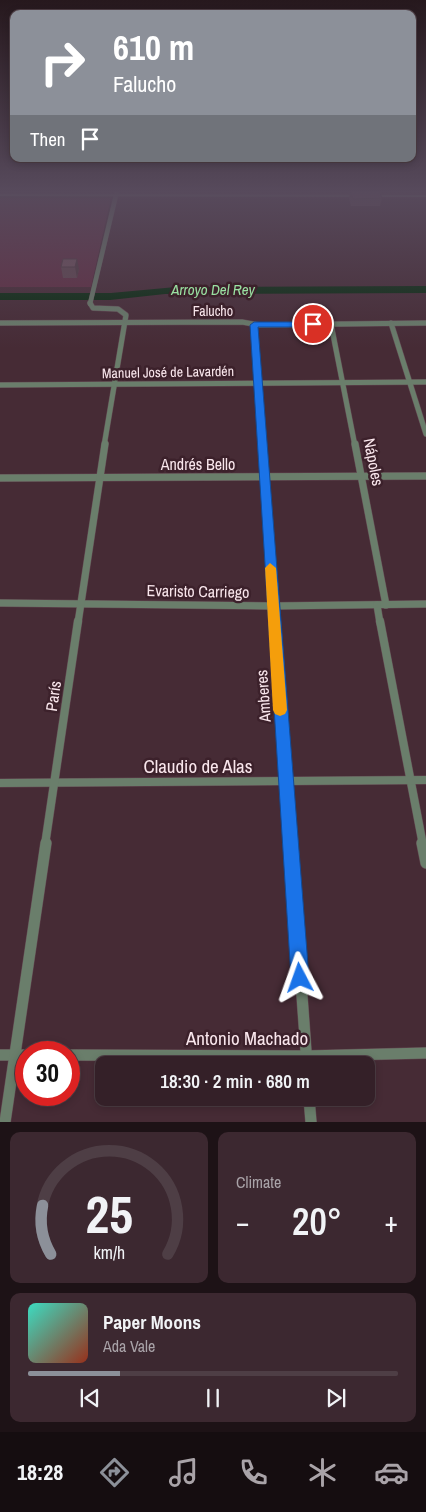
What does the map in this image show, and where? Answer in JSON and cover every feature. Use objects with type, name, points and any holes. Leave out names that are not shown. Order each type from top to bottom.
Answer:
[{"type":"street","points":[[104,243],[90,304],[93,308],[122,310],[126,314],[125,322]]},
{"type":"street","name":"París","points":[[23,1041],[55,783],[99,478],[125,322]]},
{"type":"street","name":"Falucho","points":[[0,323],[242,322],[254,325],[426,323]]},
{"type":"street","points":[[391,323],[426,434]]},
{"type":"street","name":"Nápoles","points":[[331,324],[362,477],[426,863]]},
{"type":"street","name":"Amberes","points":[[254,325],[272,606],[306,1056]]},
{"type":"street","name":"Manuel José de Lavardén","points":[[0,385],[426,382]]},
{"type":"street","name":"Andrés Bello","points":[[0,478],[426,476]]},
{"type":"street","name":"Evaristo Carriego","points":[[0,603],[272,606],[426,604]]},
{"type":"street","name":"Claudio de Alas","points":[[0,783],[426,780]]},
{"type":"street","name":"Antonio Machado","points":[[375,1057],[426,1054]]},
{"type":"street","points":[[0,1055],[15,1055]]},
{"type":"street","name":"Antonio Machado","points":[[80,1055],[108,1056]]},
{"type":"street","name":"París","points":[[5,1122],[15,1080]]},
{"type":"street","points":[[310,1106],[311,1122]]},
{"type":"shaded area","points":[[0,243],[101,243],[91,287],[0,287]]},
{"type":"water","name":"Arroyo Del Rey","points":[[426,286],[426,293],[165,294],[110,300],[0,300],[0,293],[111,293],[176,287]]},
{"type":"building","points":[[63,259],[77,259],[75,267],[61,267]]},
{"type":"slow traffic","points":[[270,568],[280,710]]},
{"type":"route","points":[[300,978],[272,606],[254,325],[313,324]]}]
